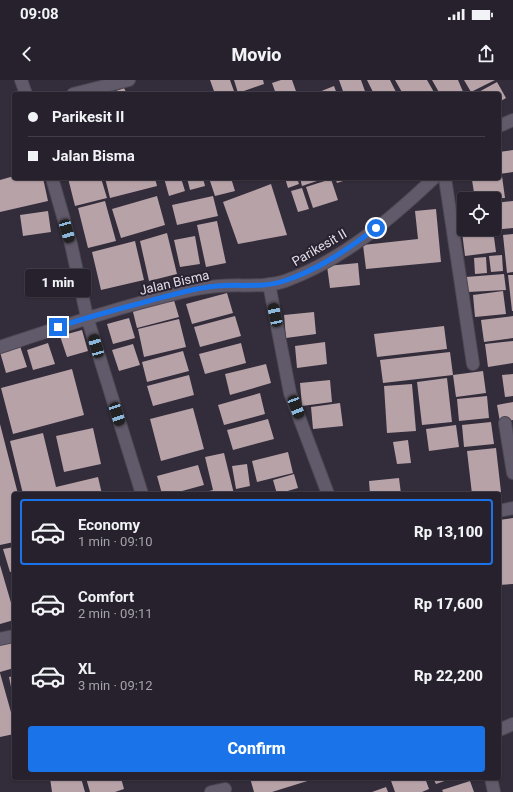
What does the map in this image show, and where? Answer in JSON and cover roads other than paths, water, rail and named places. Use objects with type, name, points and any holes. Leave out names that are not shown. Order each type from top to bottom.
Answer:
[{"type":"street","points":[[21,80],[25,92]]},
{"type":"street","points":[[81,92],[129,80]]},
{"type":"street","points":[[501,125],[513,120]]},
{"type":"street","points":[[53,180],[71,244],[87,317],[141,492]]},
{"type":"street","name":"Parikesit II","points":[[268,284],[301,275],[349,248],[376,228],[432,180]]},
{"type":"street","points":[[445,180],[473,364]]},
{"type":"street","points":[[268,284],[290,393],[327,492]]},
{"type":"street","name":"Jalan Bisma","points":[[0,347],[87,317],[183,292],[217,286],[268,284]]},
{"type":"street","points":[[505,423],[513,473]]},
{"type":"street","points":[[501,511],[513,508]]},
{"type":"street","points":[[0,639],[12,636]]},
{"type":"street","points":[[501,729],[513,724]]},
{"type":"street","points":[[491,780],[494,792]]},
{"type":"street","points":[[211,792],[225,786]]}]
